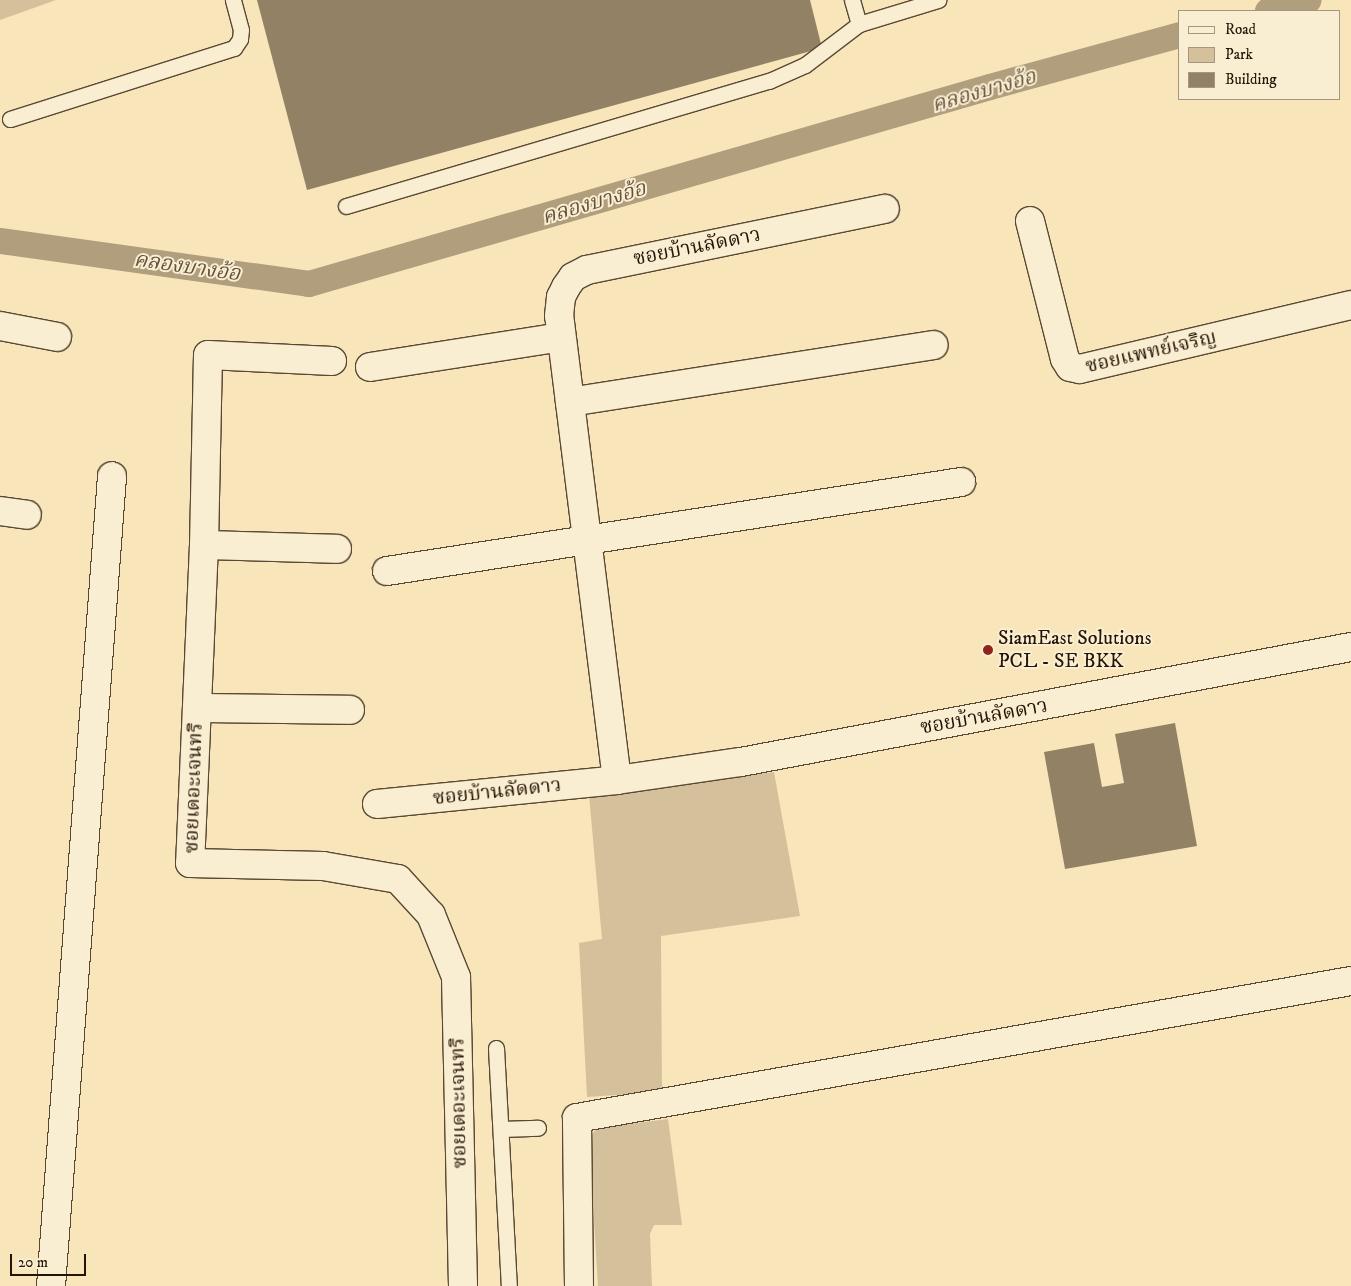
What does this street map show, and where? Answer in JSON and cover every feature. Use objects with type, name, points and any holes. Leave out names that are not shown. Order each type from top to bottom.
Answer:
[{"type":"street","name":"ซอยบ้านลัดดาว","points":[[617,780],[561,337],[559,316],[561,297],[573,277],[582,271],[886,209]]},
{"type":"street","name":"ซอยแพทย์เจริญ","points":[[1030,221],[1065,359],[1070,367],[1080,369],[1351,305]]},
{"type":"street","points":[[0,326],[56,337]]},
{"type":"street","points":[[370,367],[561,337]]},
{"type":"street","points":[[570,402],[934,345]]},
{"type":"street","name":"ซอยเดอะเจนทริ","points":[[332,361],[208,355],[204,545],[190,863],[323,866],[398,879],[431,915],[456,977],[463,1286]]},
{"type":"street","points":[[51,1286],[112,476]]},
{"type":"street","points":[[387,571],[961,482]]},
{"type":"street","points":[[0,510],[27,515]]},
{"type":"street","points":[[204,545],[337,549]]},
{"type":"street","name":"ซอยบ้านลัดดาว","points":[[377,804],[617,780],[741,762],[1351,647]]},
{"type":"street","points":[[197,708],[350,710]]},
{"type":"street","points":[[579,1286],[578,1118],[1351,982]]},
{"type":"lane","points":[[10,119],[234,48],[240,39],[241,30],[233,0]]},
{"type":"lane","points":[[852,0],[859,24]]},
{"type":"lane","points":[[346,206],[769,80],[805,64],[859,24],[918,3],[938,0]]},
{"type":"lane","points":[[496,1048],[510,1286]]},
{"type":"lane","points":[[501,1129],[538,1128]]},
{"type":"green space","points":[[0,0],[56,0],[0,20]]},
{"type":"green space","points":[[774,772],[800,916],[661,936],[662,1092],[587,1097],[579,943],[602,939],[589,795]]},
{"type":"green space","points":[[668,1119],[682,1225],[654,1225],[650,1234],[652,1286],[598,1286],[589,1138],[597,1128]]},
{"type":"building","points":[[257,0],[810,0],[822,48],[307,190]]},
{"type":"building","points":[[1175,723],[1197,846],[1065,869],[1044,752],[1094,743],[1102,787],[1124,783],[1115,734]]},
{"type":"waterway","name":"คลองบางอ้อ","points":[[1272,10],[1309,0]]},
{"type":"waterway","name":"คลองบางอ้อ","points":[[0,241],[309,284],[990,87],[1178,36]]},
{"type":"place","name":"SiamEast Solutions PCL - SE BKK","points":[[988,650]]}]
